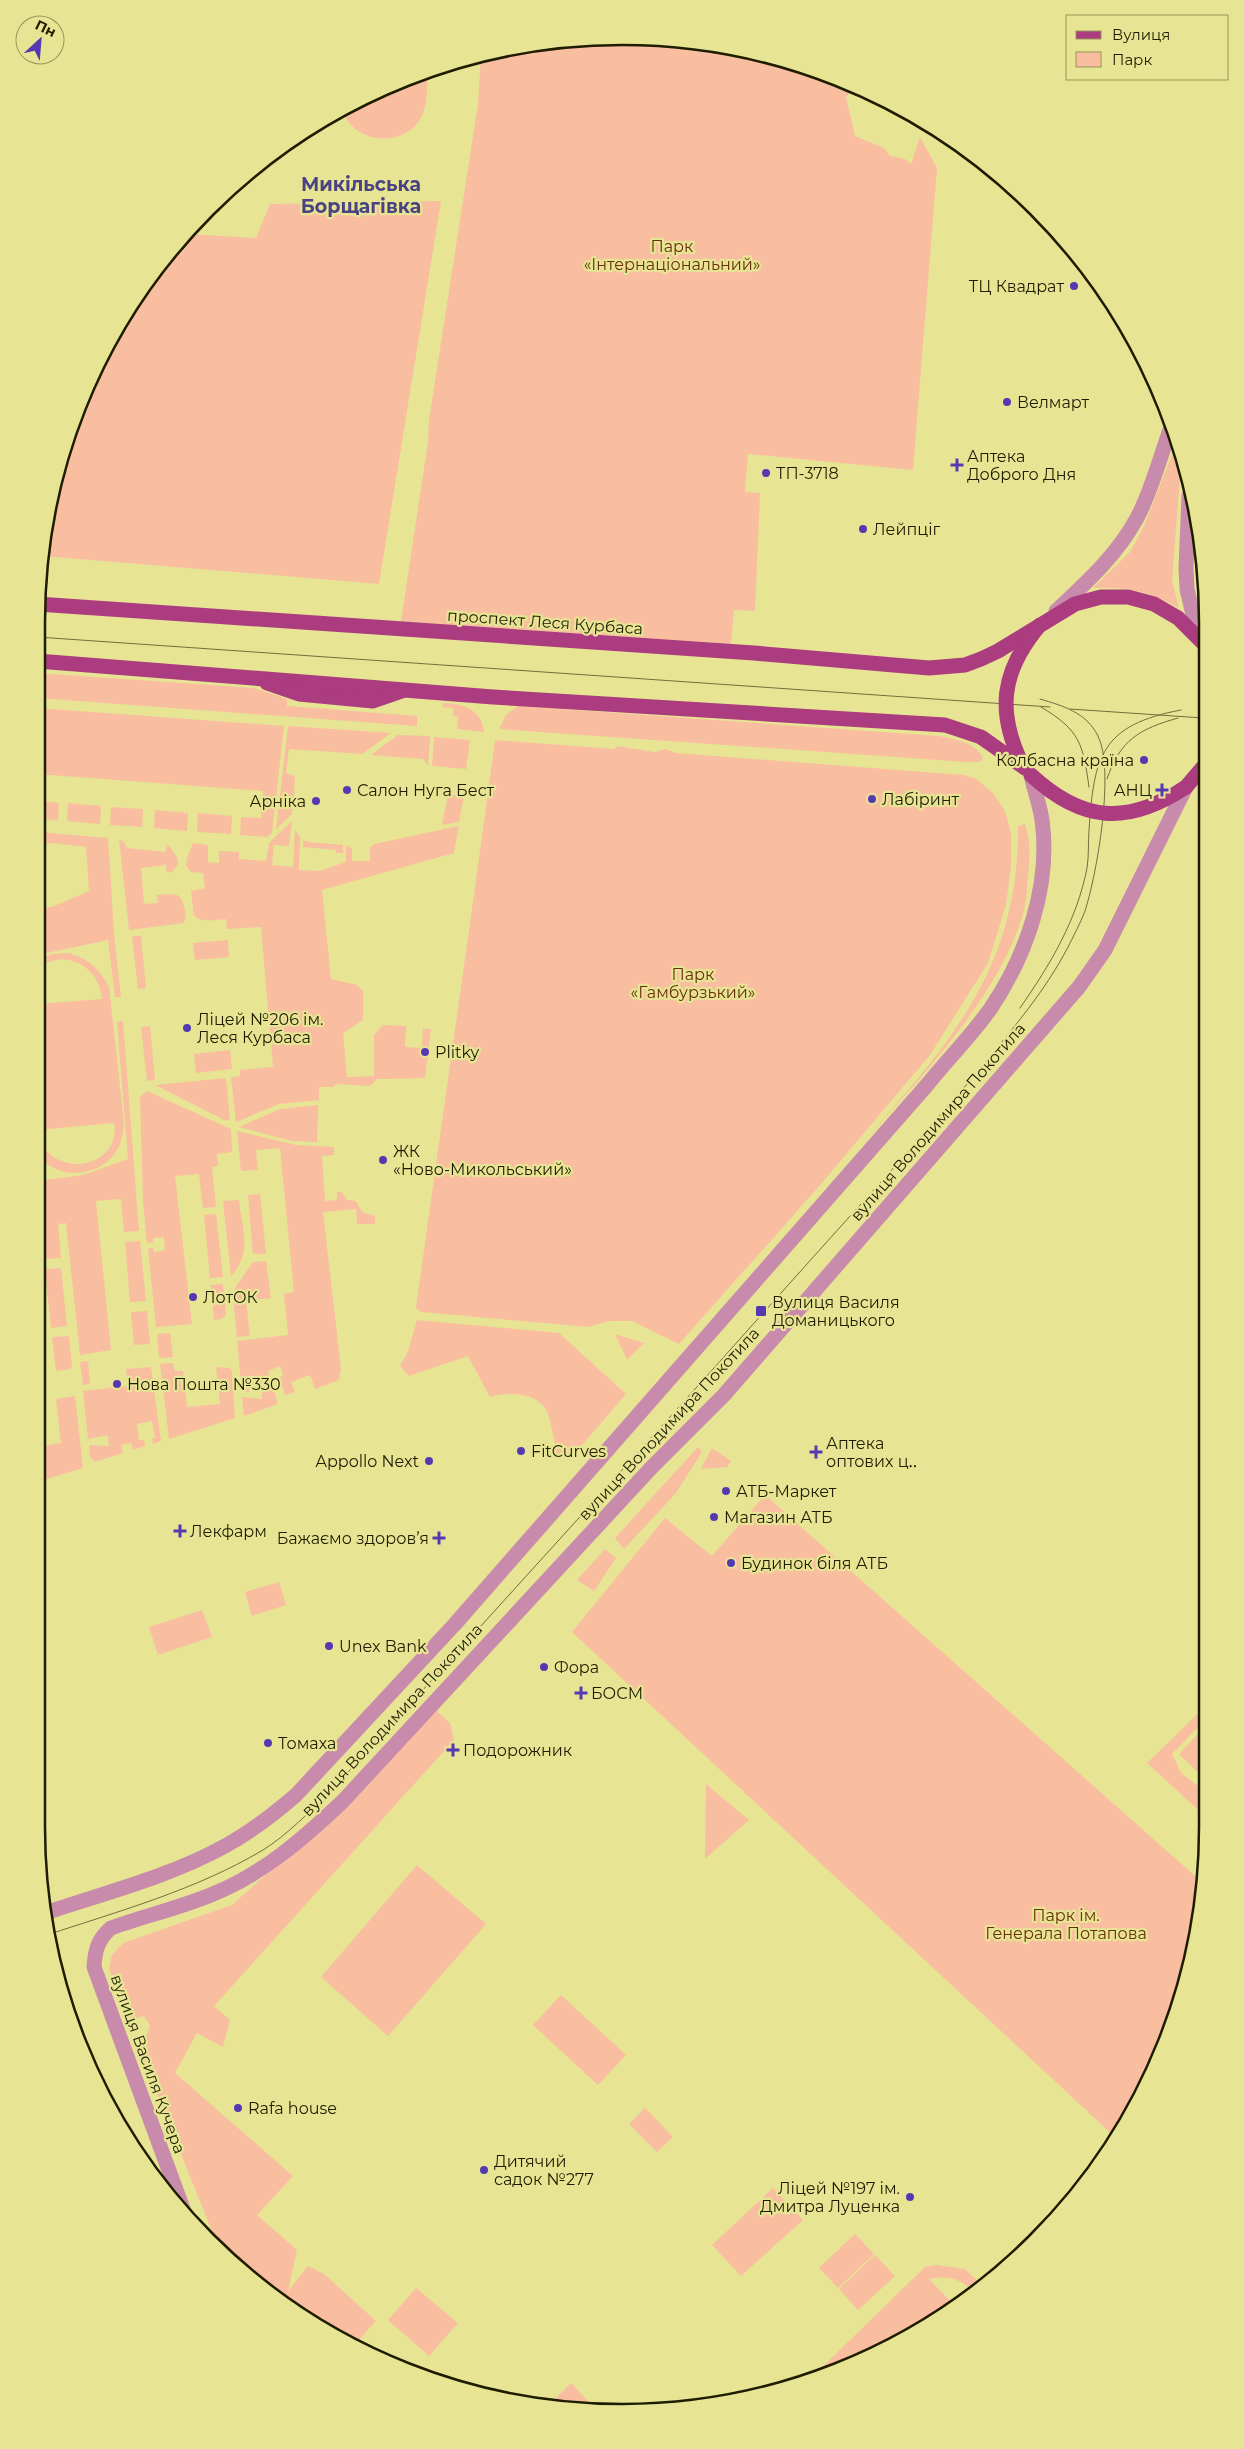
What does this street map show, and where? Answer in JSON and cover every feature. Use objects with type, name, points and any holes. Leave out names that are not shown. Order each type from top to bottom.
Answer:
[{"type":"main road","name":"проспект Леся Курбаса","points":[[45,605],[754,653],[929,668],[965,665],[981,659],[1046,621],[1084,602],[1101,597],[1128,598],[1154,604],[1178,618],[1199,638]]},
{"type":"main road","points":[[1027,771],[1012,743],[1008,726],[1006,692],[1012,668],[1023,645],[1046,621]]},
{"type":"main road","points":[[45,662],[246,676],[299,694],[373,701],[402,691],[416,690],[493,697],[946,725],[981,737],[1027,771],[1052,795],[1078,808],[1106,814],[1134,812],[1162,803],[1194,781]]},
{"type":"street","points":[[1046,621],[1091,579],[1127,535],[1146,498],[1168,436]]},
{"type":"street","points":[[1189,515],[1186,568],[1187,589],[1199,635]]},
{"type":"street","name":"вулиця Володимира Покотила","points":[[51,1911],[172,1870],[223,1847],[274,1814],[323,1767],[554,1512],[921,1092],[991,1008],[1015,965],[1028,933],[1040,887],[1043,848],[1042,819],[1027,771]]},
{"type":"street","name":"вулиця Володимира Покотила","points":[[111,1928],[212,1895],[245,1878],[288,1850],[342,1801],[645,1475],[734,1385],[1079,987],[1105,950],[1194,781]]},
{"type":"street","name":"вулиця Василя Кучера","points":[[111,1928],[103,1935],[96,1946],[94,1967],[177,2194]]},
{"type":"green space","name":"Парк «Інтернаціональний»","points":[[584,46],[660,46],[697,50],[735,56],[771,65],[850,92],[846,97],[855,136],[884,148],[890,156],[905,159],[911,164],[920,137],[937,168],[913,470],[748,454],[745,492],[760,493],[755,611],[734,610],[731,644],[401,621],[428,442],[429,420],[478,104],[481,63],[509,56]]},
{"type":"green space","points":[[427,79],[422,116],[414,127],[404,134],[392,138],[367,136],[356,130],[346,116],[401,89]]},
{"type":"green space","points":[[441,201],[379,584],[49,557],[56,509],[65,473],[89,401],[122,333],[142,301],[195,234],[256,238],[270,204]]},
{"type":"green space","points":[[1173,453],[1180,477],[1172,581],[1179,608],[1137,591],[1117,588],[1093,588],[1130,552],[1144,526]]},
{"type":"green space","points":[[45,674],[254,688],[287,699],[287,706],[417,716],[417,726],[45,699]]},
{"type":"green space","points":[[443,703],[470,709],[479,718],[484,732],[457,729],[458,717],[453,716],[453,708],[443,707]]},
{"type":"green space","points":[[518,706],[939,736],[970,745],[983,758],[980,762],[965,762],[499,729],[506,715]]},
{"type":"green space","points":[[45,709],[284,726],[272,833],[267,837],[240,835],[241,817],[261,818],[263,791],[45,775]]},
{"type":"green space","points":[[288,726],[391,733],[362,754],[289,749],[286,773],[294,776],[295,780],[292,814],[276,829]]},
{"type":"green space","points":[[398,735],[430,736],[428,766],[423,759],[371,755]]},
{"type":"green space","points":[[434,737],[470,740],[466,769],[432,766]]},
{"type":"green space","name":"Парк «Гамбурзький»","points":[[495,740],[614,749],[617,746],[655,752],[666,749],[675,753],[964,775],[976,779],[993,793],[1005,811],[1011,833],[1011,867],[1006,905],[988,963],[930,1055],[815,1191],[679,1344],[632,1321],[609,1321],[589,1327],[421,1312],[416,1308]]},
{"type":"green space","points":[[448,795],[464,796],[459,822],[442,825]]},
{"type":"green space","points":[[45,802],[59,803],[58,820],[45,819]]},
{"type":"green space","points":[[68,803],[101,806],[100,824],[67,821]]},
{"type":"green space","points":[[111,807],[143,809],[142,827],[110,825]]},
{"type":"green space","points":[[155,810],[188,813],[187,831],[154,828]]},
{"type":"green space","points":[[198,813],[232,816],[231,834],[197,832]]},
{"type":"green space","points":[[292,821],[289,846],[274,845],[272,865],[293,867],[295,830],[300,837],[299,870],[319,871],[346,862],[346,845],[352,849],[352,861],[370,861],[370,848],[374,844],[459,826],[454,853],[322,890],[331,979],[357,985],[363,991],[363,1020],[343,1033],[347,1077],[374,1076],[374,1035],[383,1025],[406,1026],[405,1047],[422,1048],[423,1029],[431,1029],[425,1078],[377,1079],[370,1086],[335,1084],[333,1087],[319,1087],[319,1100],[279,1104],[236,1122],[231,1077],[240,1076],[240,1070],[273,1067],[261,927],[227,929],[226,919],[205,920],[194,916],[191,891],[205,888],[203,873],[191,872],[186,866],[187,858],[193,843],[208,845],[208,862],[219,863],[219,851],[239,852],[239,859],[266,861],[269,843]]},
{"type":"green space","points":[[1025,824],[1030,855],[1025,906],[1014,938],[999,971],[979,1003],[956,1034],[931,1065],[859,1147],[922,1074],[949,1038],[972,1002],[992,964],[1006,923],[1015,877],[1018,826]]},
{"type":"green space","points":[[45,833],[108,838],[114,934],[121,997],[115,997],[108,940],[45,953],[45,907],[52,907],[89,891],[86,847],[45,844]]},
{"type":"green space","points":[[119,839],[124,842],[127,848],[165,852],[168,844],[177,857],[178,864],[172,872],[167,873],[166,865],[141,868],[144,904],[158,903],[157,895],[179,896],[186,915],[184,923],[129,930]]},
{"type":"green space","points":[[303,840],[343,845],[343,853],[336,853],[336,850],[303,847]]},
{"type":"green space","points":[[132,936],[141,936],[146,988],[138,989]]},
{"type":"green space","points":[[228,940],[229,957],[195,960],[193,943]]},
{"type":"green space","points":[[69,953],[83,959],[93,966],[109,987],[124,1122],[123,1134],[120,1145],[110,1159],[103,1165],[86,1172],[67,1172],[50,1166],[45,1162],[45,1148],[59,1160],[73,1164],[86,1163],[99,1158],[108,1149],[114,1137],[114,1123],[45,1129],[45,1003],[102,999],[95,977],[79,963],[59,960],[45,965],[45,957],[52,954]]},
{"type":"green space","points":[[117,1021],[123,1021],[139,1231],[124,1232],[121,1199],[96,1201],[111,1350],[80,1355],[66,1223],[58,1224],[61,1258],[45,1259],[45,1180],[83,1175],[128,1159]]},
{"type":"green space","points":[[150,1026],[155,1080],[147,1081],[141,1027]]},
{"type":"green space","points":[[230,1050],[232,1069],[196,1073],[194,1054]]},
{"type":"green space","points":[[226,1078],[230,1119],[226,1121],[155,1085]]},
{"type":"green space","points":[[147,1091],[231,1129],[232,1152],[217,1154],[218,1166],[212,1167],[216,1207],[203,1208],[199,1174],[175,1176],[192,1324],[156,1327],[148,1248],[153,1248],[154,1252],[165,1250],[164,1237],[153,1238],[153,1242],[147,1243],[143,1201],[140,1097]]},
{"type":"green space","points":[[318,1105],[317,1142],[292,1141],[239,1127],[280,1109]]},
{"type":"green space","points":[[237,1131],[296,1145],[334,1147],[334,1155],[322,1156],[325,1201],[337,1200],[337,1192],[342,1192],[347,1200],[356,1201],[362,1212],[375,1216],[375,1224],[357,1224],[356,1209],[323,1212],[341,1369],[339,1380],[315,1389],[310,1375],[291,1382],[295,1392],[285,1395],[279,1377],[283,1376],[280,1366],[268,1371],[278,1404],[244,1416],[242,1397],[262,1399],[261,1385],[249,1385],[249,1392],[242,1392],[237,1341],[288,1335],[284,1294],[294,1292],[280,1148],[256,1150],[258,1170],[241,1171]]},
{"type":"green space","points":[[260,1194],[266,1254],[253,1254],[248,1195]]},
{"type":"green space","points":[[239,1200],[244,1231],[244,1249],[238,1267],[231,1276],[223,1201]]},
{"type":"green space","points":[[216,1214],[223,1277],[210,1278],[204,1215]]},
{"type":"green space","points":[[140,1241],[146,1301],[130,1302],[125,1242]]},
{"type":"green space","points":[[266,1261],[271,1298],[246,1301],[250,1336],[237,1337],[233,1296],[235,1288],[253,1262]]},
{"type":"green space","points":[[61,1268],[67,1326],[51,1328],[45,1269]]},
{"type":"green space","points":[[223,1284],[226,1315],[221,1319],[214,1320],[211,1285]]},
{"type":"green space","points":[[147,1311],[150,1344],[134,1345],[131,1312]]},
{"type":"green space","points":[[417,1320],[559,1333],[626,1394],[569,1460],[557,1454],[549,1417],[545,1408],[527,1396],[504,1394],[490,1397],[468,1356],[409,1376],[400,1366],[408,1351]]},
{"type":"green space","points":[[170,1333],[173,1357],[159,1358],[157,1334]]},
{"type":"green space","points":[[615,1334],[644,1343],[627,1360]]},
{"type":"green space","points":[[69,1336],[72,1366],[70,1369],[56,1371],[52,1337]]},
{"type":"green space","points":[[88,1361],[90,1384],[83,1385],[80,1362]]},
{"type":"green space","points":[[173,1363],[175,1371],[183,1371],[187,1407],[220,1404],[216,1367],[230,1368],[232,1371],[235,1418],[169,1439],[160,1364]]},
{"type":"green space","points":[[151,1367],[161,1441],[153,1444],[152,1439],[155,1438],[152,1421],[137,1424],[139,1440],[144,1440],[145,1446],[133,1450],[131,1443],[121,1445],[123,1453],[95,1462],[90,1457],[89,1445],[109,1446],[108,1435],[88,1439],[83,1391],[128,1386],[126,1369]]},
{"type":"green space","points":[[75,1396],[83,1468],[45,1480],[45,1445],[61,1443],[56,1399]]},
{"type":"green space","points":[[698,1447],[702,1452],[676,1493],[624,1549],[615,1538]]},
{"type":"green space","points":[[712,1448],[731,1461],[727,1467],[701,1469]]},
{"type":"green space","name":"Парк ім. Генерала Потапова","points":[[765,1495],[1197,1877],[1188,1940],[1168,2012],[1155,2048],[1122,2116],[1111,2133],[572,1632],[665,1518],[712,1556]]},
{"type":"green space","points":[[605,1549],[616,1558],[594,1591],[577,1580]]},
{"type":"green space","points":[[279,1582],[286,1605],[252,1616],[245,1592]]},
{"type":"green space","points":[[202,1610],[212,1637],[158,1655],[149,1627]]},
{"type":"green space","points":[[432,1707],[450,1723],[454,1740],[214,2006],[230,2020],[223,2047],[197,2033],[175,2073],[293,2176],[257,2215],[297,2250],[288,2291],[308,2266],[324,2274],[376,2321],[359,2340],[333,2327],[301,2307],[242,2261],[213,2234],[140,2052],[150,2026],[144,2016],[129,2021],[109,1969],[112,1955],[123,1943],[232,1905],[323,1823]]},
{"type":"green space","points":[[1199,1713],[1199,1726],[1172,1754],[1181,1773],[1199,1787],[1199,1811],[1147,1763]]},
{"type":"green space","points":[[1199,1733],[1199,1773],[1179,1754]]},
{"type":"green space","points":[[706,1784],[749,1820],[705,1859]]},
{"type":"green space","points":[[417,1865],[486,1924],[388,2036],[321,1977]]},
{"type":"green space","points":[[561,1995],[626,2055],[598,2085],[533,2025]]},
{"type":"green space","points":[[645,2108],[673,2137],[657,2152],[629,2124]]},
{"type":"green space","points":[[773,2188],[803,2220],[741,2276],[712,2245]]},
{"type":"green space","points":[[855,2234],[874,2254],[838,2288],[819,2268]]},
{"type":"green space","points":[[875,2255],[895,2276],[858,2310],[839,2289]]},
{"type":"green space","points":[[937,2265],[965,2269],[978,2281],[969,2288],[955,2279],[929,2279],[951,2301],[910,2327],[877,2344],[822,2368],[925,2267]]},
{"type":"green space","points":[[416,2288],[458,2323],[429,2356],[388,2320]]},
{"type":"green space","points":[[571,2383],[590,2403],[584,2403],[554,2400]]},
{"type":"tram line","points":[[45,638],[1050,707]]},
{"type":"tram line","points":[[55,1932],[129,1908],[211,1877],[263,1850],[305,1816],[329,1793],[701,1383],[925,1133],[1007,1036],[1049,979],[1081,921],[1090,894],[1099,848],[1105,797],[1103,752],[1098,736],[1093,728],[1073,711],[1040,699]]},
{"type":"tram line","points":[[1041,707],[1054,715],[1072,731],[1081,749],[1089,787]]},
{"type":"tram line","points":[[1070,709],[1199,718]]},
{"type":"tram line","points":[[1020,1008],[1052,959],[1077,906],[1087,868],[1094,782],[1099,763],[1107,748],[1118,735],[1134,725],[1154,716],[1181,710]]},
{"type":"tram line","points":[[1107,779],[1118,755],[1133,738],[1152,727],[1178,718]]},
{"type":"place","name":"ТЦ Квадрат","points":[[1074,286]]},
{"type":"place","name":"Велмарт","points":[[1007,402]]},
{"type":"place","name":"Аптека Доброго Дня","points":[[957,465]]},
{"type":"place","name":"ТП-3718","points":[[766,473]]},
{"type":"place","name":"Лейпціг","points":[[863,529]]},
{"type":"place","name":"Колбасна країна","points":[[1144,760]]},
{"type":"place","name":"Салон Нуга Бест","points":[[347,790]]},
{"type":"place","name":"АНЦ","points":[[1162,790]]},
{"type":"place","name":"Лабіринт","points":[[872,799]]},
{"type":"place","name":"Арніка","points":[[316,801]]},
{"type":"place","name":"Ліцей №206 ім. Леся Курбаса","points":[[187,1028]]},
{"type":"place","name":"Plitky","points":[[425,1052]]},
{"type":"place","name":"ЖК «Ново-Микольський»","points":[[383,1160]]},
{"type":"place","name":"ЛотОК","points":[[193,1297]]},
{"type":"place","name":"Вулиця Василя Доманицького","points":[[761,1311]]},
{"type":"place","name":"Нова Пошта №330","points":[[117,1384]]},
{"type":"place","name":"FitCurves","points":[[521,1451]]},
{"type":"place","name":"Аптека оптових ц‥","points":[[816,1452]]},
{"type":"place","name":"Appollo Next","points":[[429,1461]]},
{"type":"place","name":"АТБ-Маркет","points":[[726,1491]]},
{"type":"place","name":"Магазин АТБ","points":[[714,1517]]},
{"type":"place","name":"Лекфарм","points":[[180,1531]]},
{"type":"place","name":"Бажаємо здоровʼя","points":[[439,1538]]},
{"type":"place","name":"Будинок біля АТБ","points":[[731,1563]]},
{"type":"place","name":"Unex Bank","points":[[329,1646]]},
{"type":"place","name":"Фора","points":[[544,1667]]},
{"type":"place","name":"БОСМ","points":[[581,1693]]},
{"type":"place","name":"Томаха","points":[[268,1743]]},
{"type":"place","name":"Подорожник","points":[[453,1750]]},
{"type":"place","name":"Rafa house","points":[[238,2108]]},
{"type":"place","name":"Дитячий садок №277","points":[[484,2170]]},
{"type":"place","name":"Ліцей №197 ім. Дмитра Луценка","points":[[910,2197]]},
{"type":"district","name":"Микільська Борщагівка","points":[[361,195]]}]
